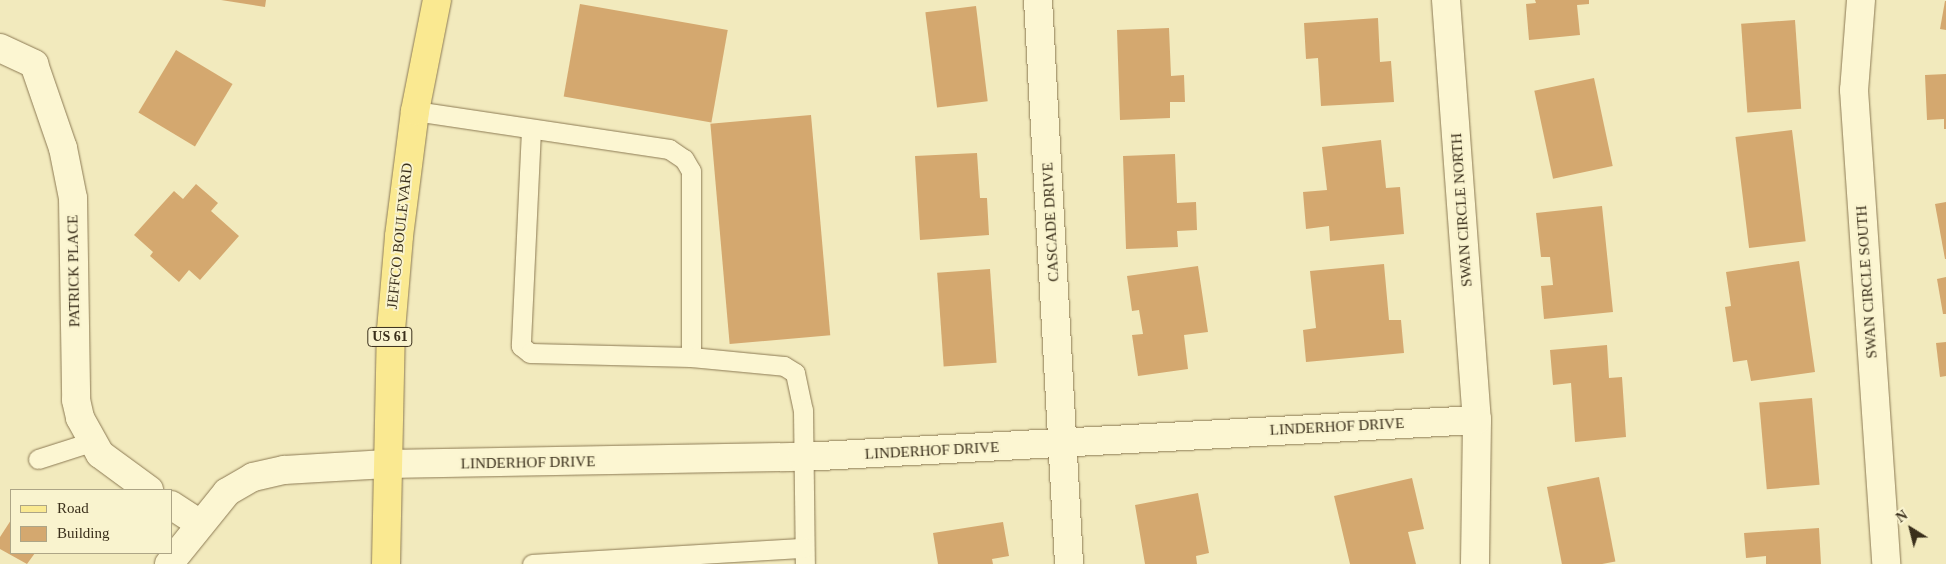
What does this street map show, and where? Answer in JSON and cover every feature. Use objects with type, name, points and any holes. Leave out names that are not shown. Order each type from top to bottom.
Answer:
[{"type":"main road","name":"JEFFCO BOULEVARD","points":[[386,564],[391,330],[415,111],[437,0]]},
{"type":"street","name":"CASCADE DRIVE","points":[[1038,0],[1064,444],[1069,564]]},
{"type":"street","name":"SWAN CIRCLE NORTH","points":[[1446,0],[1477,420]]},
{"type":"street","name":"SWAN CIRCLE SOUTH","points":[[1861,0],[1854,90],[1886,564]]},
{"type":"street","name":"PATRICK PLACE","points":[[0,48],[34,64],[63,148],[73,198],[76,400],[91,442],[111,464],[148,489]]},
{"type":"street","name":"LINDERHOF DRIVE","points":[[170,564],[199,523],[227,492],[253,477],[292,470],[387,464],[802,457],[1477,420]]},
{"type":"street","points":[[1476,564],[1477,420]]},
{"type":"street","points":[[172,506],[199,523]]},
{"type":"lane","points":[[415,111],[531,130],[669,149],[684,159],[691,171],[691,357]]},
{"type":"lane","points":[[531,130],[521,346],[530,353],[691,357],[792,368],[803,410],[804,556],[532,564]]},
{"type":"lane","points":[[38,459],[91,442]]},
{"type":"building","points":[[221,0],[266,0],[265,7]]},
{"type":"building","points":[[1535,0],[1589,0],[1589,4],[1577,5],[1580,35],[1529,40],[1526,4],[1536,3]]},
{"type":"building","points":[[1946,1],[1946,30],[1940,29]]},
{"type":"building","points":[[580,4],[728,30],[711,123],[564,97]]},
{"type":"building","points":[[976,6],[988,101],[937,107],[925,12]]},
{"type":"building","points":[[1378,18],[1380,62],[1391,61],[1394,102],[1321,106],[1318,58],[1306,59],[1304,23]]},
{"type":"building","points":[[1795,20],[1801,109],[1747,113],[1741,24]]},
{"type":"building","points":[[1169,28],[1171,76],[1184,75],[1185,102],[1170,102],[1170,118],[1120,120],[1117,30]]},
{"type":"building","points":[[176,50],[233,84],[195,147],[138,113]]},
{"type":"building","points":[[1946,74],[1946,129],[1944,129],[1944,119],[1927,120],[1925,75]]},
{"type":"building","points":[[1594,78],[1613,166],[1553,179],[1534,91]]},
{"type":"building","points":[[811,115],[830,335],[730,344],[710,124]]},
{"type":"building","points":[[1792,130],[1806,241],[1749,248],[1735,137]]},
{"type":"building","points":[[1381,140],[1386,188],[1400,187],[1404,234],[1330,241],[1329,226],[1306,229],[1303,192],[1327,190],[1322,147]]},
{"type":"building","points":[[977,153],[980,198],[987,198],[989,235],[920,240],[915,156]]},
{"type":"building","points":[[1175,154],[1177,203],[1196,202],[1197,230],[1177,231],[1178,247],[1126,249],[1123,156]]},
{"type":"building","points":[[196,184],[218,203],[211,211],[239,236],[200,280],[189,270],[179,282],[150,256],[153,252],[134,235],[174,191],[183,199]]},
{"type":"building","points":[[1946,202],[1946,259],[1945,259],[1935,204]]},
{"type":"building","points":[[1602,206],[1613,312],[1544,319],[1541,286],[1553,285],[1550,257],[1541,257],[1536,213]]},
{"type":"building","points":[[1799,261],[1815,372],[1751,381],[1747,360],[1733,362],[1725,307],[1731,306],[1726,272]]},
{"type":"building","points":[[1384,264],[1389,320],[1401,320],[1404,353],[1306,362],[1303,330],[1316,328],[1310,271]]},
{"type":"building","points":[[1198,266],[1208,332],[1184,335],[1188,369],[1138,376],[1132,335],[1143,334],[1139,310],[1132,311],[1127,276]]},
{"type":"building","points":[[990,269],[997,363],[944,366],[937,273]]},
{"type":"building","points":[[1946,277],[1946,314],[1943,314],[1937,279]]},
{"type":"building","points":[[1946,342],[1946,376],[1940,377],[1936,343]]},
{"type":"building","points":[[1607,345],[1609,378],[1622,377],[1626,437],[1575,442],[1571,383],[1553,385],[1550,350]]},
{"type":"building","points":[[1812,398],[1820,485],[1767,489],[1759,403]]},
{"type":"building","points":[[1599,477],[1615,561],[1602,564],[1562,564],[1547,487]]},
{"type":"building","points":[[1412,478],[1424,529],[1408,532],[1416,564],[1350,564],[1334,496]]},
{"type":"building","points":[[1198,493],[1209,553],[1196,556],[1197,564],[1145,564],[1135,505]]},
{"type":"building","points":[[10,522],[10,554],[34,554],[27,564],[0,549],[0,537]]},
{"type":"building","points":[[1003,522],[1009,556],[992,559],[993,564],[938,564],[933,533]]},
{"type":"building","points":[[1819,528],[1821,564],[1766,564],[1766,556],[1746,558],[1744,533]]}]
